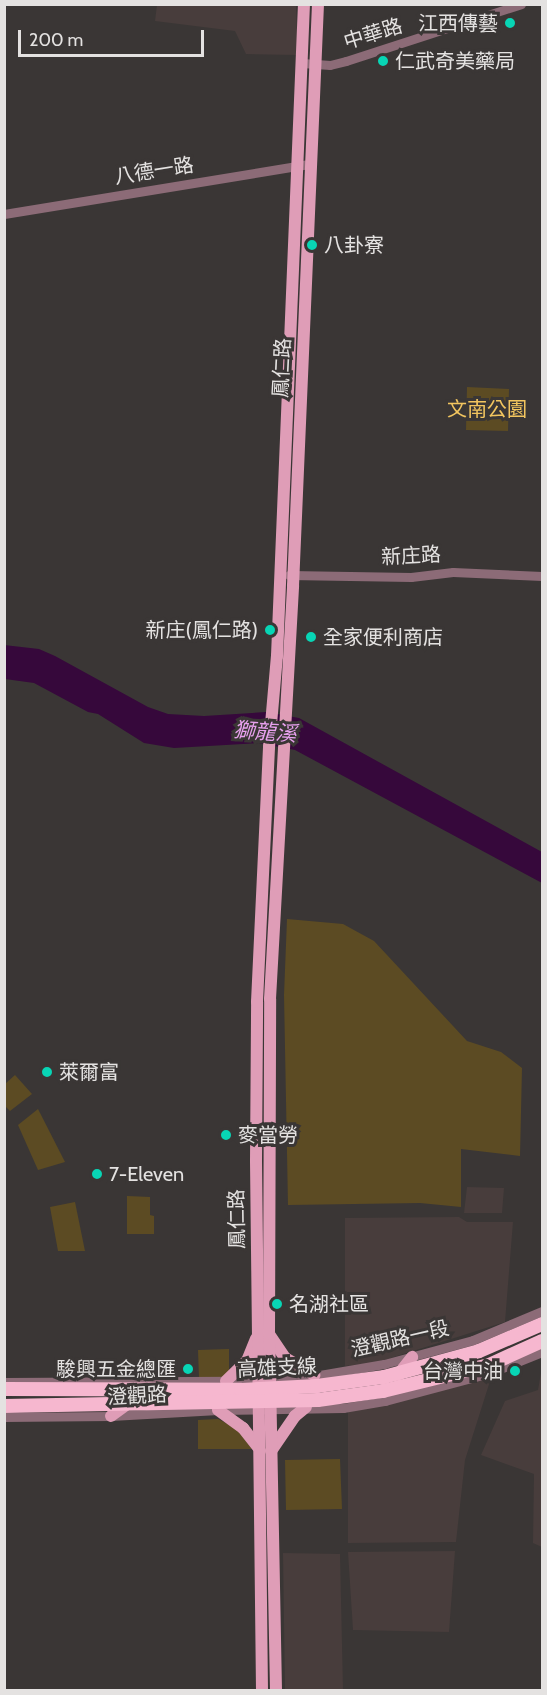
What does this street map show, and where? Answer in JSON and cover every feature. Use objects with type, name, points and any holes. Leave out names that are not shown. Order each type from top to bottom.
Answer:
[{"type":"highway","name":"高雄支線","points":[[4,1389],[242,1390],[328,1384],[384,1377],[468,1354],[543,1324]]},
{"type":"highway","name":"高雄支線","points":[[4,1406],[318,1400],[383,1391],[489,1365],[543,1341]]},
{"type":"main road","name":"鳳仁路","points":[[302,4],[309,26]]},
{"type":"main road","name":"鳳仁路","points":[[264,1333],[270,999],[285,710],[287,575],[307,63],[309,26],[316,4]]},
{"type":"main road","name":"鳳仁路","points":[[276,1690],[271,1452],[265,1395],[256,1161],[257,1002],[269,747],[287,575]]},
{"type":"main road","points":[[226,1381],[247,1360],[264,1333],[285,1358],[315,1376]]},
{"type":"main road","points":[[111,1416],[137,1397],[265,1395],[393,1382],[412,1357]]},
{"type":"main road","name":"鳳仁路","points":[[262,1690],[258,1447],[265,1395]]},
{"type":"main road","points":[[271,1452],[294,1416],[306,1407]]},
{"type":"main road","points":[[218,1410],[243,1428],[258,1447]]},
{"type":"street","name":"中華路","points":[[307,63],[330,65],[346,62],[505,7],[521,4]]},
{"type":"street","name":"八德一路","points":[[4,214],[304,165]]},
{"type":"street","name":"新庄路","points":[[287,575],[411,577],[453,572],[543,576]]},
{"type":"street","name":"澄觀路一段","points":[[265,1395],[315,1376],[412,1357],[473,1340],[543,1311]]},
{"type":"street","points":[[265,1395],[306,1407],[343,1408],[385,1401],[490,1373],[543,1352]]},
{"type":"street","name":"澄觀路","points":[[4,1382],[226,1381],[265,1395]]},
{"type":"street","name":"澄觀路","points":[[4,1417],[111,1416],[218,1410],[265,1395]]},
{"type":"shaded area","points":[[157,5],[296,5],[298,55],[246,54],[235,31],[155,21]]},
{"type":"shaded area","points":[[467,1187],[504,1188],[502,1213],[464,1213]]},
{"type":"shaded area","points":[[459,1217],[467,1222],[513,1222],[505,1322],[375,1363],[345,1366],[345,1218]]},
{"type":"shaded area","points":[[542,1367],[542,1547],[533,1543],[534,1474],[481,1455],[505,1401],[538,1390]]},
{"type":"shaded area","points":[[491,1378],[465,1460],[456,1542],[348,1543],[348,1412]]},
{"type":"shaded area","points":[[455,1551],[449,1632],[353,1630],[348,1552]]},
{"type":"shaded area","points":[[283,1553],[340,1554],[343,1690],[285,1690]]},
{"type":"green space","name":"文南公園","points":[[467,387],[509,389],[508,431],[466,430]]},
{"type":"green space","points":[[287,919],[343,924],[374,941],[467,1041],[501,1052],[522,1068],[520,1156],[461,1149],[461,1207],[420,1203],[288,1205],[284,995]]},
{"type":"green space","points":[[15,1075],[32,1094],[10,1111],[5,1106],[5,1084]]},
{"type":"green space","points":[[38,1109],[65,1162],[38,1170],[18,1125]]},
{"type":"green space","points":[[127,1196],[150,1197],[150,1215],[154,1216],[154,1234],[127,1234]]},
{"type":"green space","points":[[75,1202],[85,1251],[58,1251],[50,1207]]},
{"type":"green space","points":[[229,1349],[229,1373],[226,1378],[199,1378],[198,1350]]},
{"type":"green space","points":[[218,1419],[236,1428],[252,1449],[198,1449],[198,1420]]},
{"type":"green space","points":[[340,1459],[342,1509],[286,1510],[285,1460]]},
{"type":"water","name":"獅龍溪","points":[[4,645],[39,649],[148,707],[168,714],[204,716],[266,712],[299,718],[542,852],[542,883],[295,750],[259,743],[174,748],[144,743],[98,714],[88,712],[34,683],[5,679]]},
{"type":"place","name":"江西傳藝","points":[[510,23]]},
{"type":"place","name":"仁武奇美藥局","points":[[383,61]]},
{"type":"place","name":"八卦寮","points":[[312,245]]},
{"type":"place","name":"新庄(鳳仁路)","points":[[270,630]]},
{"type":"place","name":"全家便利商店","points":[[311,637]]},
{"type":"place","name":"萊爾富","points":[[47,1072]]},
{"type":"place","name":"麥當勞","points":[[226,1135]]},
{"type":"place","name":"7-Eleven","points":[[97,1174]]},
{"type":"place","name":"名湖社區","points":[[277,1304]]},
{"type":"place","name":"駿興五金總匯","points":[[188,1369]]},
{"type":"place","name":"台灣中油","points":[[515,1371]]}]
